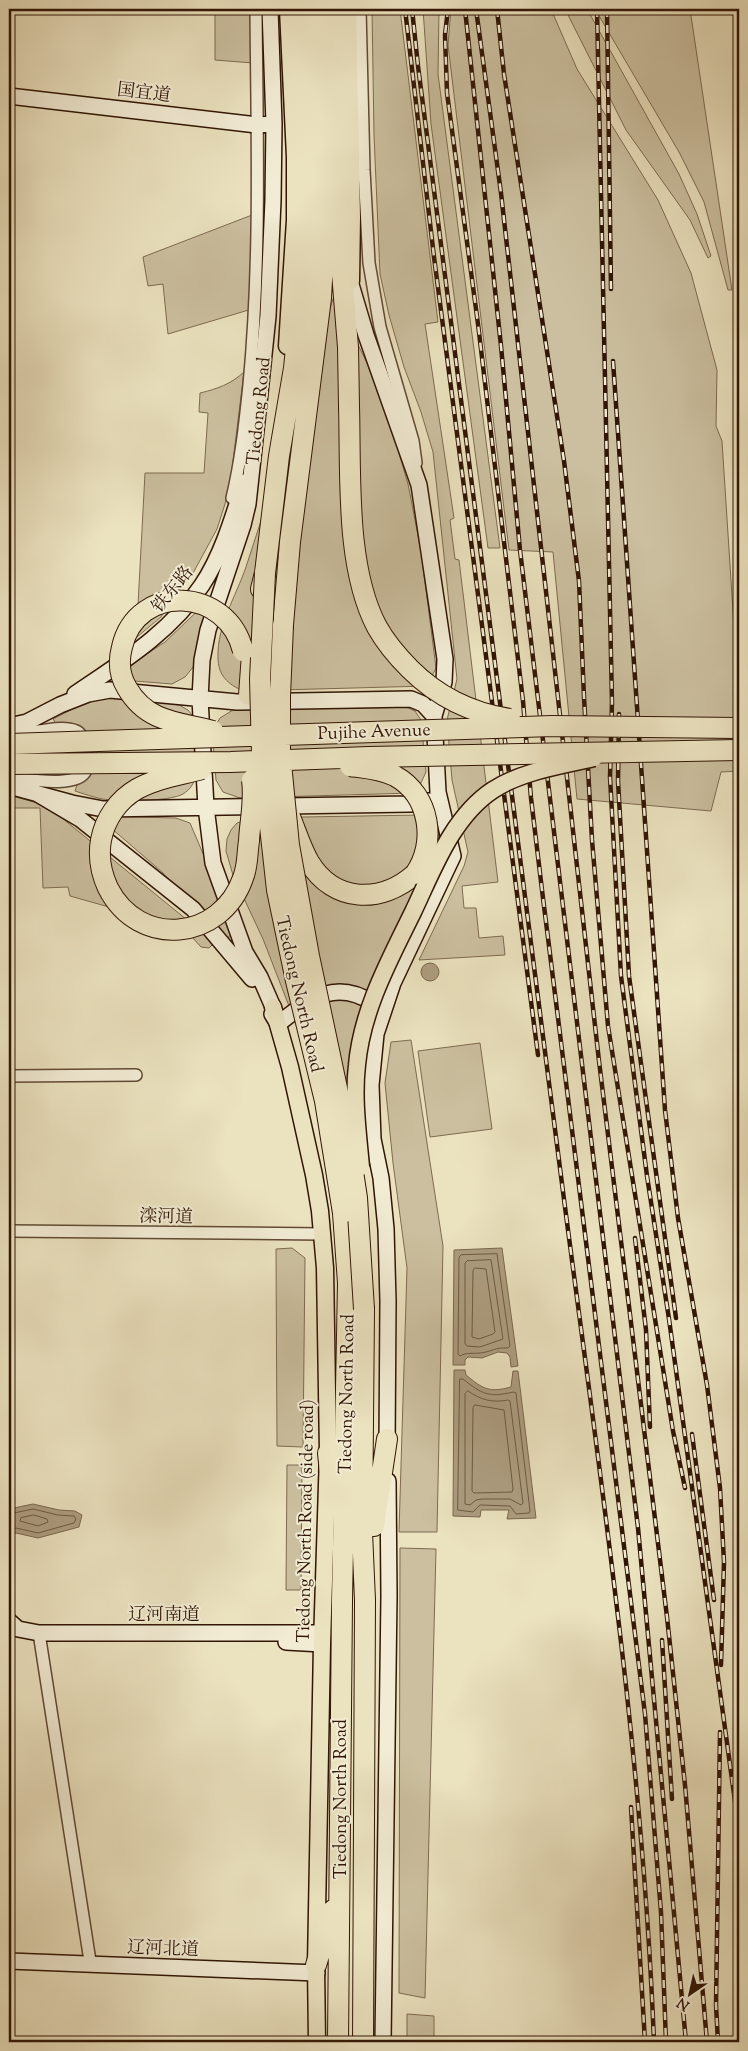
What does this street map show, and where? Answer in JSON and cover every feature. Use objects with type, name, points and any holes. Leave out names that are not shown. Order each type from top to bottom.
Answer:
[{"type":"highway","name":"Tiedong Road","points":[[271,754],[260,680],[265,573],[279,456],[295,358],[302,290],[307,203],[303,9]]},
{"type":"highway","points":[[271,754],[280,696],[286,575],[321,298],[324,245],[324,144],[320,9]]},
{"type":"highway","points":[[335,9],[340,248],[348,347],[353,532],[356,564],[366,600],[373,619],[395,654],[424,682],[456,703],[486,715],[552,726]]},
{"type":"highway","points":[[265,573],[254,626],[248,728],[254,795],[264,857],[276,890]]},
{"type":"highway","points":[[237,737],[157,716],[139,705],[125,685],[120,670],[121,652],[127,633],[138,619],[156,605],[178,600],[206,605],[229,622],[241,641],[249,695]]},
{"type":"highway","name":"Pujihe Avenue","points":[[9,744],[552,726],[739,728]]},
{"type":"highway","name":"Pujihe Avenue","points":[[9,764],[231,762],[349,757],[739,750]]},
{"type":"highway","name":"Tiedong North Road","points":[[271,754],[287,808],[292,869],[349,1145],[356,1198],[364,1309],[362,1532],[365,1600],[363,2042]]},
{"type":"highway","name":"Tiedong North Road","points":[[271,754],[276,890],[288,949],[325,1101],[344,1213],[348,1283],[342,1601],[338,2042]]},
{"type":"highway","points":[[287,808],[310,863],[326,882],[341,890],[369,896],[387,892],[409,878],[423,860],[428,836],[426,818],[419,800],[406,784],[394,776],[381,771],[306,760]]},
{"type":"highway","points":[[231,762],[152,782],[130,794],[114,810],[104,827],[99,852],[103,876],[114,899],[134,919],[162,929],[187,928],[202,923],[218,914],[235,895],[245,873],[254,795]]},
{"type":"highway","points":[[365,1600],[376,1503],[387,1439]]},
{"type":"highway","points":[[328,1453],[342,1601]]},
{"type":"highway","points":[[316,1969],[340,1887]]},
{"type":"main road","points":[[279,456],[295,220],[295,157],[288,9]]},
{"type":"main road","points":[[348,9],[352,217],[348,347]]},
{"type":"main road","points":[[364,1309],[369,1238],[357,1120],[357,1065],[361,1037],[373,996],[389,961],[439,859],[456,828],[474,805],[494,790],[522,776],[624,751]]},
{"type":"main road","name":"Tiedong North Road (side road)","points":[[273,1007],[290,1067],[314,1175],[325,1268],[328,1453],[322,1638],[316,1969],[317,2042]]},
{"type":"street","name":"Tiedong Road","points":[[224,542],[238,473],[254,323],[258,197],[256,9]]},
{"type":"street","name":"Tiedong Road","points":[[206,807],[200,699],[202,660],[208,630],[243,525],[248,504],[271,267],[274,124],[270,9]]},
{"type":"street","points":[[360,9],[364,170],[369,263],[380,327],[413,441],[444,659],[444,682],[434,716],[438,792],[453,856],[393,983],[376,1034],[370,1085],[373,1139],[386,1229],[388,1301],[389,1616],[382,2042]]},
{"type":"street","name":"国宜道","points":[[9,96],[257,125],[274,124]]},
{"type":"street","points":[[340,248],[378,371],[419,485]]},
{"type":"street","name":"铁东路","points":[[60,705],[142,648],[179,614],[203,584],[224,542],[254,450]]},
{"type":"street","name":"Pujihe Avenue","points":[[9,727],[27,722],[60,705],[88,694],[110,690],[237,702],[411,699],[423,704],[434,716]]},
{"type":"street","points":[[9,727],[36,731],[74,730],[80,733],[86,746],[88,758],[86,770],[82,775],[66,781],[9,778]]},
{"type":"street","points":[[9,786],[87,807],[143,810],[422,803],[433,799],[438,792]]},
{"type":"street","points":[[36,793],[80,819],[193,909],[254,981],[278,1024],[314,996],[337,992],[359,994],[373,1003],[380,1024]]},
{"type":"street","name":"Tiedong North Road","points":[[206,807],[213,863],[245,952],[260,977],[273,1007]]},
{"type":"street","points":[[9,1076],[136,1075]]},
{"type":"street","name":"滦河道","points":[[9,1231],[322,1234]]},
{"type":"street","name":"辽河南道","points":[[9,1621],[18,1629],[39,1636]]},
{"type":"street","name":"辽河南道","points":[[9,1632],[18,1638],[39,1636],[322,1638]]},
{"type":"street","points":[[39,1636],[90,1960]]},
{"type":"street","name":"辽河北道","points":[[9,1959],[90,1960],[316,1969]]},
{"type":"street","name":"辽河北道","points":[[9,1959],[316,1969]]},
{"type":"shaded area","points":[[215,9],[252,9],[253,63],[215,60]]},
{"type":"shaded area","points":[[372,9],[400,9],[438,322],[425,324],[454,518],[450,520],[455,559],[459,560],[498,882],[462,886],[464,908],[476,908],[479,938],[503,936],[505,955],[419,960],[464,866],[468,852],[452,780],[447,720],[457,679],[433,452],[421,412],[404,367],[389,315],[380,274],[374,135]]},
{"type":"shaded area","points":[[423,9],[439,9],[438,74],[500,548],[488,548],[431,124]]},
{"type":"shaded area","points":[[451,9],[551,9],[577,69],[658,200],[691,273],[717,370],[716,426],[722,441],[736,658],[739,672],[739,771],[721,772],[711,811],[577,799],[553,552],[509,550],[448,45]]},
{"type":"shaded area","points":[[565,9],[587,9],[679,174],[697,214],[711,256],[708,258],[690,220],[626,130]]},
{"type":"shaded area","points":[[595,9],[690,9],[732,290],[728,290],[704,202],[679,152]]},
{"type":"shaded area","points":[[252,215],[252,309],[168,334],[163,284],[148,286],[143,257]]},
{"type":"shaded area","points":[[334,296],[367,363],[392,429],[408,484],[421,551],[436,668],[427,686],[243,691],[225,679],[218,664],[221,634],[246,567]]},
{"type":"shaded area","points":[[244,372],[231,477],[217,529],[192,575],[161,617],[137,637],[129,636],[138,605],[145,473],[204,473],[208,413],[199,412],[200,393],[224,386]]},
{"type":"shaded area","points":[[209,600],[200,632],[194,666],[185,677],[172,684],[109,679],[165,642]]},
{"type":"shaded area","points":[[117,695],[179,705],[188,710],[195,719],[196,776],[191,786],[183,794],[155,800],[131,800],[102,799],[75,791],[78,782],[94,770],[97,754],[92,741],[84,730],[73,725],[56,724],[53,719],[86,702]]},
{"type":"shaded area","points":[[406,707],[415,711],[421,720],[426,772],[420,785],[413,793],[240,798],[223,792],[216,780],[212,732],[220,718],[233,710]]},
{"type":"shaded area","points":[[9,795],[37,803],[62,818],[208,937],[213,944],[209,948],[201,947],[192,937],[116,909],[70,896],[68,887],[43,888],[40,808],[9,808]]},
{"type":"shaded area","points":[[420,815],[431,818],[439,827],[438,843],[367,993],[354,987],[333,987],[307,991],[289,1006],[263,939],[233,875],[226,851],[227,839],[231,830],[237,823],[246,820]]},
{"type":"shaded area","points":[[97,816],[176,818],[190,823],[230,917],[230,937],[219,938],[162,872]]},
{"type":"shaded area","points":[[325,998],[365,1000],[350,1087],[345,1086]]},
{"type":"shaded area","points":[[411,1040],[443,1246],[437,1532],[399,1532],[407,1268],[393,1163],[385,1083],[391,1042]]},
{"type":"shaded area","points":[[480,1043],[492,1129],[430,1137],[418,1051]]},
{"type":"shaded area","points":[[292,1248],[305,1258],[303,1447],[277,1446],[276,1249]]},
{"type":"shaded area","points":[[287,1465],[302,1465],[301,1590],[286,1590]]},
{"type":"shaded area","points":[[400,1548],[436,1549],[425,1998],[399,1993]]},
{"type":"shaded area","points":[[407,2014],[434,2016],[434,2042],[407,2042]]},
{"type":"water","points":[[426,963],[434,963],[439,968],[437,979],[426,981],[421,976],[421,968]]},
{"type":"water","points":[[502,1248],[518,1366],[511,1367],[510,1357],[507,1353],[498,1352],[482,1358],[468,1357],[465,1360],[465,1365],[453,1365],[454,1250]]},
{"type":"water","points":[[454,1370],[465,1370],[466,1375],[477,1384],[492,1390],[511,1387],[513,1371],[518,1371],[536,1518],[507,1519],[509,1510],[481,1510],[480,1517],[453,1516]]},
{"type":"water","points":[[33,1504],[59,1510],[75,1511],[82,1515],[79,1527],[38,1538],[16,1533],[9,1535],[9,1509]]},
{"type":"railway","points":[[405,9],[434,257],[538,1055]]},
{"type":"railway","points":[[412,9],[619,1623],[641,1832],[654,2042]]},
{"type":"railway","points":[[448,9],[445,35],[447,93],[478,324],[523,701],[531,798],[542,890],[645,1714],[661,1912],[666,2042]]},
{"type":"railway","points":[[465,9],[501,346],[520,550],[638,1528],[686,2042]]},
{"type":"railway","points":[[476,9],[501,193],[599,1061],[667,1617],[685,1785],[707,2042]]},
{"type":"railway","points":[[497,9],[504,74],[564,461],[579,581],[592,840],[608,1026],[673,1431],[685,1488]]},
{"type":"railway","points":[[597,9],[612,702],[610,777],[621,976],[647,1176],[669,1319],[737,1816],[739,1847]]},
{"type":"railway","points":[[607,9],[611,289]]},
{"type":"railway","points":[[613,361],[665,1110],[678,1218],[707,1385],[720,1488],[724,1562],[721,1665]]},
{"type":"railway","points":[[619,714],[618,781],[629,976],[676,1318]]},
{"type":"railway","points":[[635,1238],[646,1330],[650,1427]]},
{"type":"railway","points":[[692,1434],[714,1600]]},
{"type":"railway","points":[[662,1640],[672,1799]]},
{"type":"railway","points":[[718,2042],[716,2005],[720,1732]]},
{"type":"railway","points":[[631,1807],[645,2042]]}]
